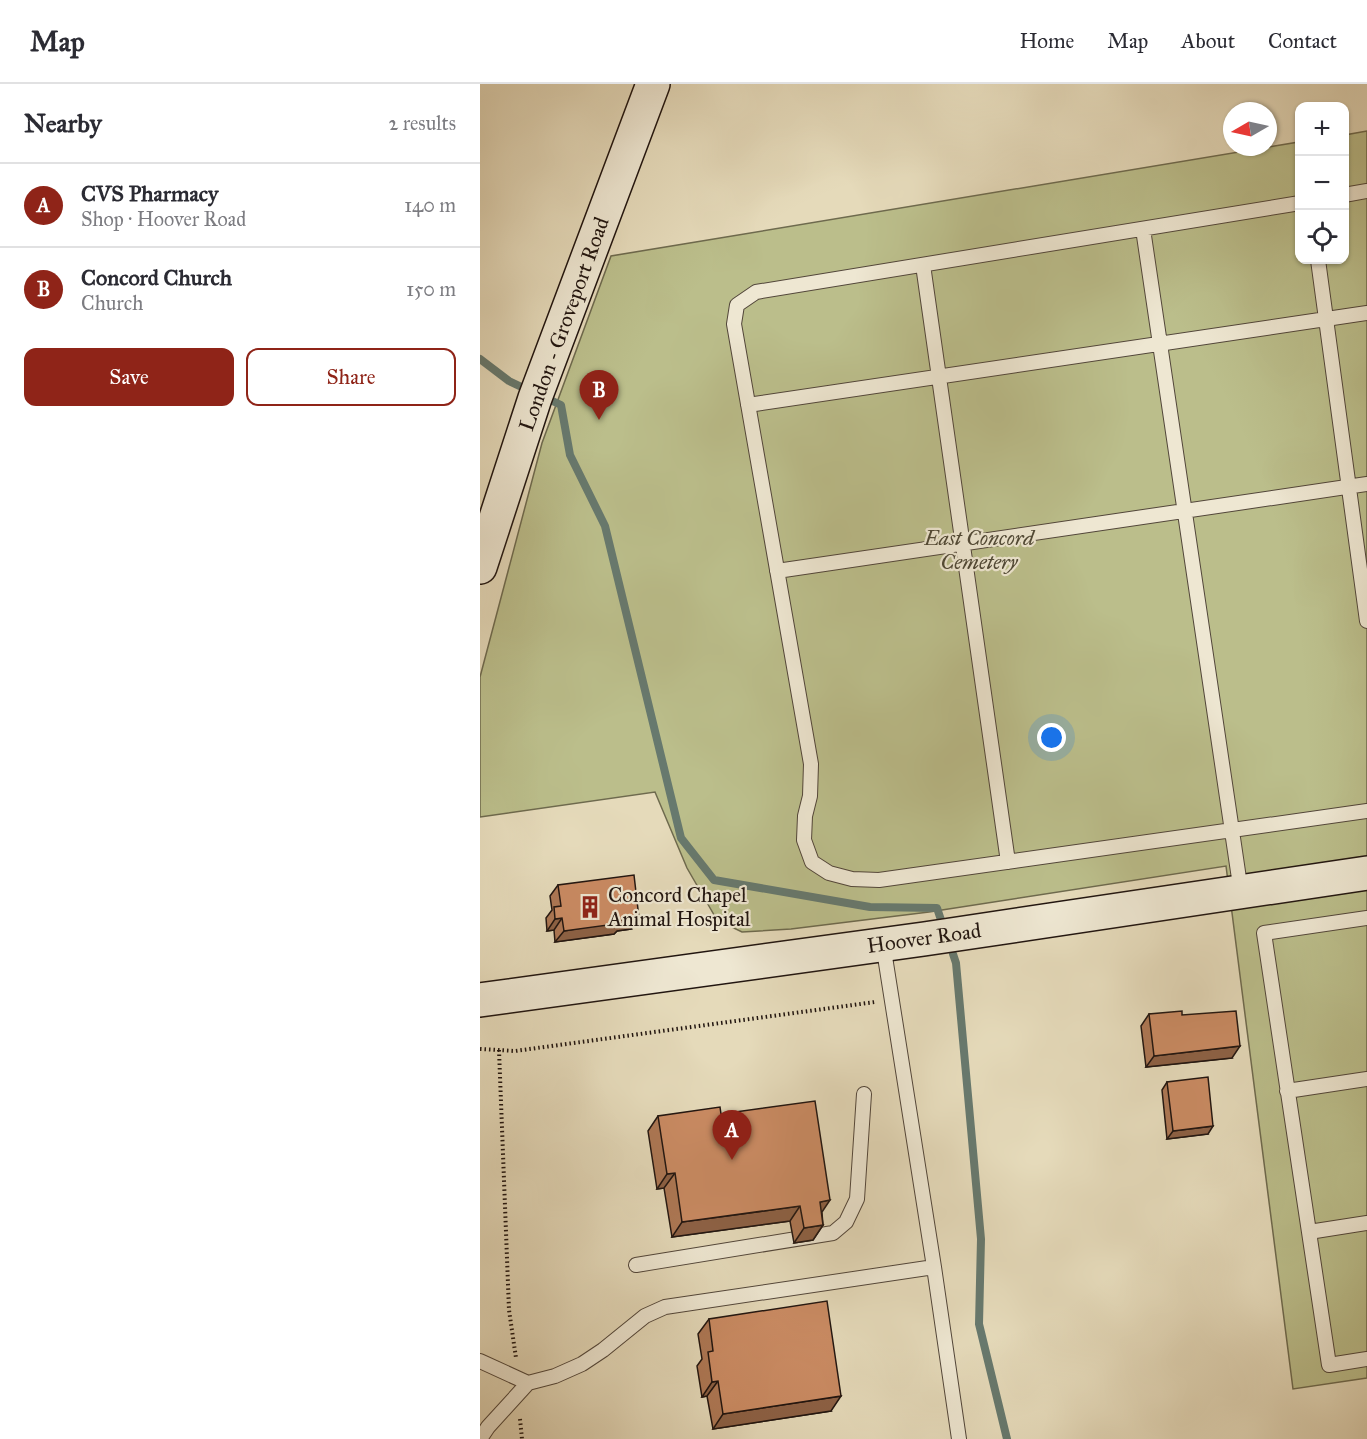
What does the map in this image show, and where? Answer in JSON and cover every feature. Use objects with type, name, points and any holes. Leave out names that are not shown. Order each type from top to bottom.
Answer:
[{"type":"street","name":"London - Groveport Road","points":[[480,567],[539,389],[653,84]]},
{"type":"street","name":"Hoover Road","points":[[480,1000],[1367,873]]},
{"type":"lane","points":[[1349,194],[1367,191]]},
{"type":"lane","points":[[1295,203],[756,292],[737,304],[734,324],[811,764],[810,796],[805,816],[804,840],[812,862],[830,873],[852,879],[879,880],[1367,811]]},
{"type":"lane","points":[[1143,228],[1241,892]]},
{"type":"lane","points":[[1319,264],[1367,621]]},
{"type":"lane","points":[[923,265],[1008,862]]},
{"type":"lane","points":[[748,405],[1367,313]]},
{"type":"lane","points":[[777,571],[1367,484]]},
{"type":"lane","points":[[1367,918],[1264,933],[1329,1365],[1367,1359]]},
{"type":"lane","points":[[883,944],[959,1439]]},
{"type":"lane","points":[[1287,1091],[1367,1079]]},
{"type":"lane","points":[[636,1265],[833,1233],[846,1222],[857,1199],[864,1094]]},
{"type":"lane","points":[[1309,1232],[1367,1223]]},
{"type":"lane","points":[[480,1361],[523,1380],[555,1376],[582,1364],[645,1316],[665,1307],[934,1267]]},
{"type":"lane","points":[[480,1439],[518,1394],[523,1380]]},
{"type":"path","points":[[480,1049],[515,1051],[893,999]]},
{"type":"path","points":[[499,1050],[509,1310],[523,1380]]},
{"type":"path","points":[[518,1394],[522,1439]]},
{"type":"green space","name":"East Concord Cemetery","points":[[1367,131],[1367,1378],[1293,1389],[1226,866],[929,912],[791,929],[742,932],[717,920],[687,868],[655,792],[480,817],[480,677],[542,443],[611,256],[1223,155],[1277,156],[1277,146],[1295,143],[1295,264],[1349,264],[1349,134]]},
{"type":"building","name":"Concord Chapel Animal Hospital","points":[[634,875],[639,918],[622,920],[623,923],[564,931],[562,918],[555,919],[554,907],[561,906],[558,885]]},
{"type":"building","points":[[1182,1011],[1182,1015],[1236,1011],[1240,1046],[1154,1056],[1149,1014]]},
{"type":"building","points":[[1208,1077],[1213,1126],[1173,1131],[1167,1082]]},
{"type":"building","points":[[815,1101],[830,1200],[820,1202],[823,1225],[804,1228],[800,1206],[682,1222],[675,1173],[667,1174],[658,1116],[720,1107],[721,1114]]},
{"type":"building","points":[[827,1301],[841,1396],[723,1414],[718,1381],[712,1382],[708,1352],[713,1351],[709,1319]]},
{"type":"waterway","points":[[480,359],[509,381],[530,391]]},
{"type":"waterway","points":[[544,397],[561,405],[570,455],[605,526],[681,838],[714,880],[870,907],[937,908],[941,920]]},
{"type":"waterway","points":[[953,954],[956,963],[981,1239],[979,1324],[1007,1439]]},
{"type":"place","name":"Concord Church","points":[[599,420]]},
{"type":"place","name":"Concord Chapel Animal Hospital","points":[[590,907]]},
{"type":"place","name":"CVS Pharmacy","points":[[732,1160]]}]
